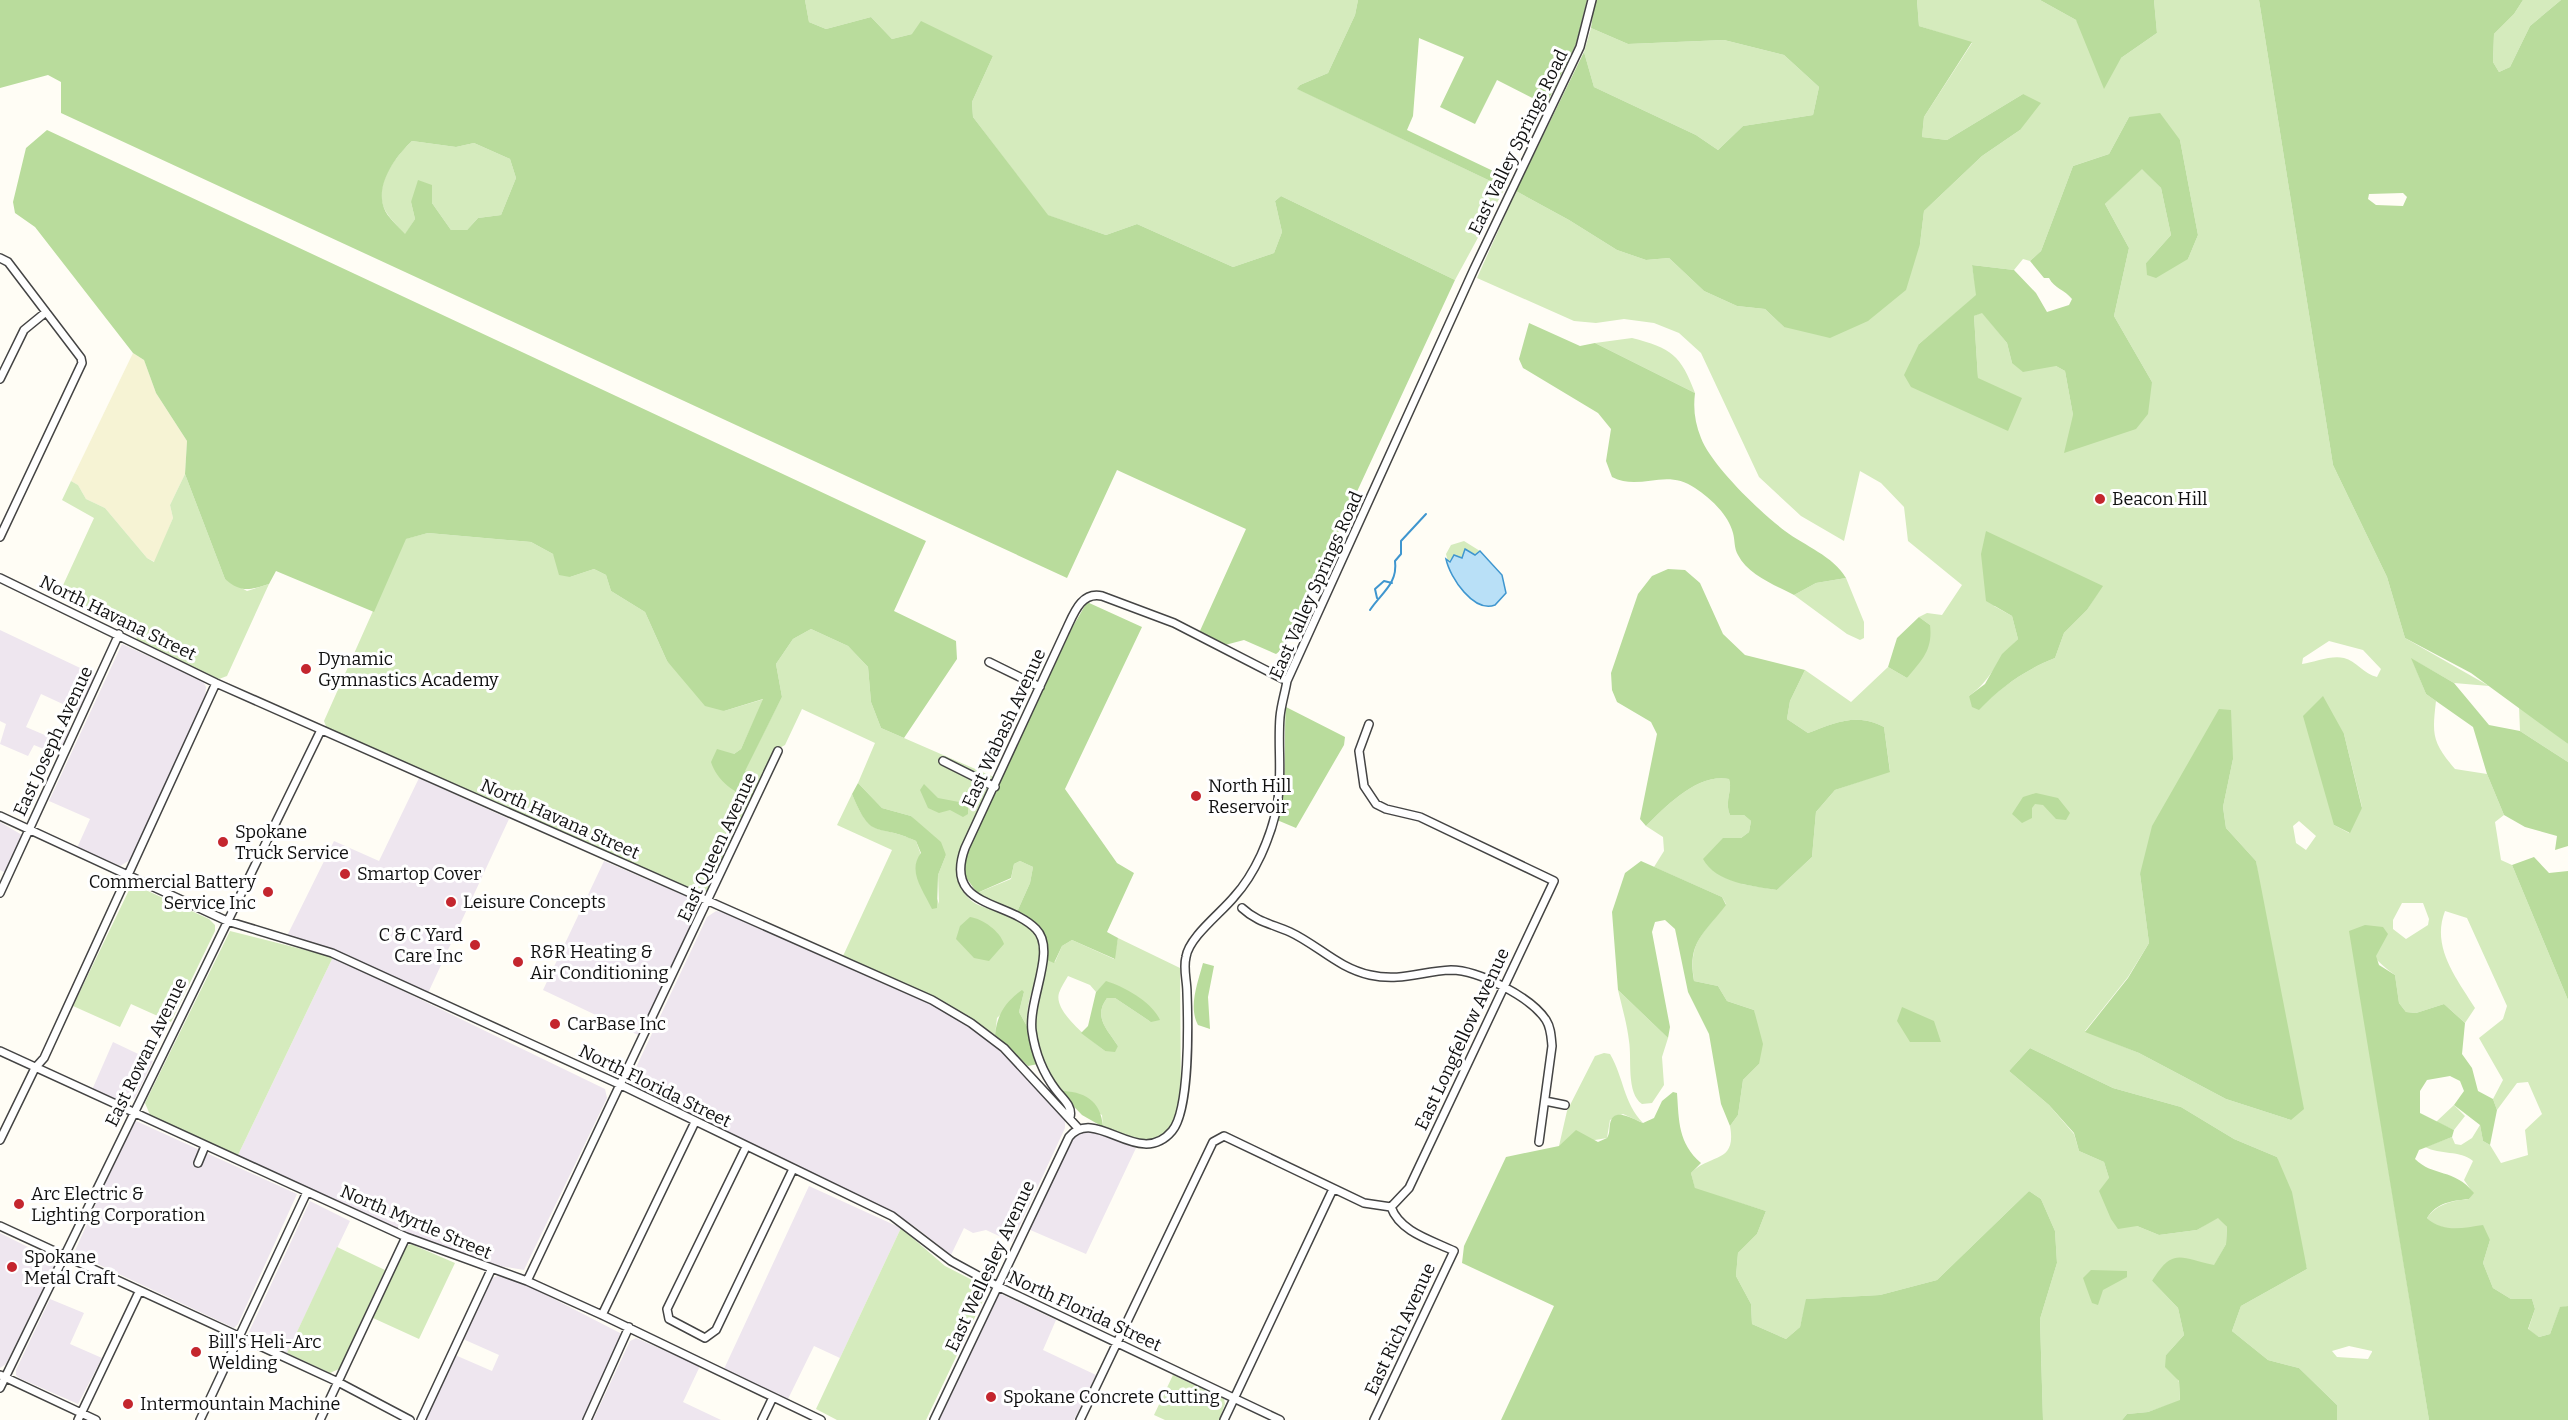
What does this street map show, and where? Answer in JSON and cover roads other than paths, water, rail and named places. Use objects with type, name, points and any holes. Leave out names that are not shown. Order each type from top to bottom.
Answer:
[{"type":"street","name":"East Valley Springs Road","points":[[1078,1128],[1094,1128],[1127,1141],[1147,1144],[1167,1137],[1179,1120],[1184,1101],[1188,1018],[1184,970],[1186,953],[1194,941],[1235,897],[1251,873],[1268,836],[1279,792],[1280,715],[1287,681],[1474,269],[1580,47],[1592,0]]},
{"type":"street","points":[[0,258],[8,262],[81,358],[81,370],[4,519],[0,537]]},
{"type":"street","points":[[0,379],[24,330],[46,312]]},
{"type":"street","name":"North Havana Street","points":[[0,578],[216,683],[708,901],[748,916],[917,993],[960,1015],[1014,1057],[1078,1128]]},
{"type":"street","name":"East Wabash Avenue","points":[[1070,1117],[1069,1107],[1042,1065],[1032,1028],[1033,1000],[1046,951],[1043,939],[1030,924],[976,897],[962,879],[960,865],[965,848],[1070,622],[1089,595],[1102,596],[1174,623],[1287,681]]},
{"type":"street","name":"East Joseph Avenue","points":[[0,893],[119,634]]},
{"type":"street","points":[[989,662],[1040,687]]},
{"type":"street","points":[[0,1140],[35,1068],[44,1058],[216,683]]},
{"type":"street","name":"East Longfellow Avenue","points":[[1369,724],[1359,751],[1364,786],[1376,804],[1386,809],[1420,817],[1554,881],[1409,1188],[1391,1207]]},
{"type":"street","name":"East Rowan Avenue","points":[[0,1388],[3,1377],[67,1256],[134,1112],[321,730]]},
{"type":"street","name":"East Queen Avenue","points":[[527,1281],[778,751]]},
{"type":"street","points":[[943,762],[995,787]]},
{"type":"street","name":"North Florida Street","points":[[0,816],[227,921],[332,953],[621,1085],[892,1216],[951,1261],[997,1286],[1280,1420]]},
{"type":"street","points":[[1242,908],[1259,921],[1303,939],[1335,962],[1369,975],[1407,978],[1450,970],[1465,971],[1502,987],[1537,1010],[1551,1031],[1552,1046],[1539,1142]]},
{"type":"street","name":"North Myrtle Street","points":[[0,1052],[406,1237],[491,1270],[527,1281],[630,1327],[821,1420]]},
{"type":"street","points":[[1545,1101],[1565,1105]]},
{"type":"street","points":[[602,1315],[695,1122]]},
{"type":"street","name":"East Wellesley Avenue","points":[[934,1420],[1062,1148],[1078,1128]]},
{"type":"street","points":[[1080,1420],[1217,1137],[1224,1137],[1364,1203],[1391,1207]]},
{"type":"street","points":[[198,1163],[205,1146]]},
{"type":"street","points":[[746,1147],[667,1309],[669,1320],[705,1338],[716,1330],[793,1169]]},
{"type":"street","points":[[1224,1420],[1333,1189]]},
{"type":"street","points":[[200,1420],[307,1192]]},
{"type":"street","name":"East Rich Avenue","points":[[1374,1420],[1454,1251],[1403,1227],[1395,1218],[1391,1207]]},
{"type":"street","points":[[0,1226],[338,1382],[410,1420]]},
{"type":"street","points":[[320,1420],[406,1237]]},
{"type":"street","points":[[421,1420],[491,1270]]},
{"type":"street","points":[[80,1417],[139,1292]]},
{"type":"street","points":[[587,1420],[630,1327]]},
{"type":"street","points":[[3,1377],[80,1417],[96,1420]]},
{"type":"street","points":[[762,1420],[773,1397]]},
{"type":"water","points":[[1465,549],[1475,555],[1480,551],[1502,575],[1506,593],[1495,605],[1479,604],[1471,599],[1452,575],[1446,559],[1450,562],[1454,555],[1462,558]]},
{"type":"waterway","points":[[1370,610],[1388,588],[1394,576],[1395,561],[1401,554],[1401,541],[1426,514]]},
{"type":"waterway","points":[[1377,598],[1375,589],[1384,581],[1392,583]]},
{"type":"place","name":"Beacon Hill","points":[[2100,499]]},
{"type":"place","name":"Dynamic Gymnastics Academy","points":[[306,669]]},
{"type":"place","name":"North Hill Reservoir","points":[[1196,796]]},
{"type":"place","name":"Spokane Truck Service","points":[[223,842]]},
{"type":"place","name":"Smartop Cover","points":[[345,874]]},
{"type":"place","name":"Commercial Battery Service Inc","points":[[268,892]]},
{"type":"place","name":"Leisure Concepts","points":[[451,902]]},
{"type":"place","name":"C & C Yard Care Inc","points":[[475,945]]},
{"type":"place","name":"R&R Heating & Air Conditioning","points":[[518,962]]},
{"type":"place","name":"CarBase Inc","points":[[555,1024]]},
{"type":"place","name":"Arc Electric & Lighting Corporation","points":[[19,1204]]},
{"type":"place","name":"Spokane Metal Craft","points":[[12,1267]]},
{"type":"place","name":"Bill's Heli-Arc Welding","points":[[196,1352]]},
{"type":"place","name":"Spokane Concrete Cutting","points":[[991,1397]]},
{"type":"place","name":"Intermountain Machine","points":[[128,1404]]}]
